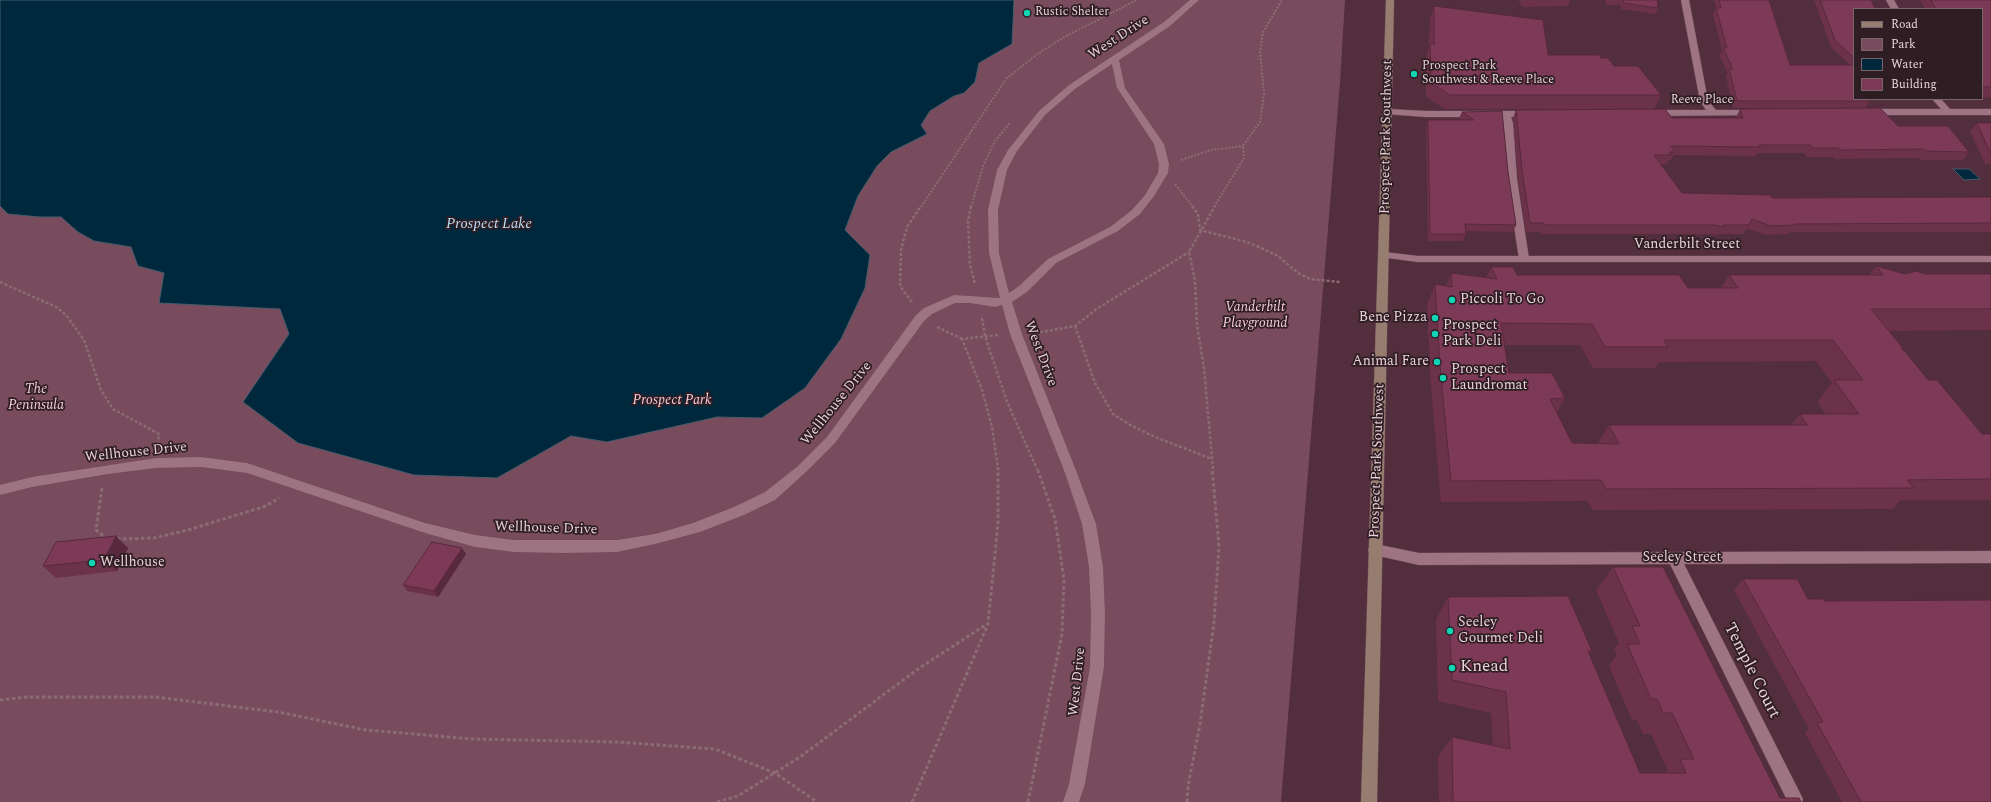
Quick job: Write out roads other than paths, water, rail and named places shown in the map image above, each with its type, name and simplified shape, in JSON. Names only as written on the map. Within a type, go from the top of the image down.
[{"type":"street","name":"West Drive","points":[[1071,802],[1077,784],[1089,721],[1097,667],[1098,614],[1096,567],[1089,524],[1071,473],[1016,334],[1006,301],[994,253],[992,210],[1002,170],[1013,150],[1042,113],[1072,87],[1115,60],[1167,24],[1195,0]]},
{"type":"street","name":"Prospect Park Southwest","points":[[1369,802],[1390,0]]},
{"type":"street","points":[[1685,0],[1704,101],[1713,113]]},
{"type":"street","points":[[1006,301],[1023,289],[1052,261],[1087,244],[1119,225],[1136,212],[1149,196],[1163,173],[1164,164],[1159,144],[1121,88],[1115,60]]},
{"type":"street","points":[[1937,100],[1948,112]]},
{"type":"street","points":[[1388,112],[1536,114]]},
{"type":"street","points":[[1862,112],[1991,112]]},
{"type":"street","name":"Reeve Place","points":[[1640,113],[1760,113]]},
{"type":"street","points":[[1505,114],[1508,123],[1512,179],[1524,259]]},
{"type":"street","name":"Vanderbilt Street","points":[[1384,255],[1418,259],[1991,259]]},
{"type":"street","name":"Wellhouse Drive","points":[[0,490],[32,482],[108,469],[156,463],[201,462],[247,468],[425,528],[474,541],[514,546],[618,546],[655,539],[695,528],[739,511],[770,496],[802,469],[831,440],[920,318],[936,306],[954,299],[970,299],[995,303],[1006,301]]},
{"type":"street","name":"Seeley Street","points":[[1375,550],[1419,559],[1991,557]]},
{"type":"street","name":"Temple Court","points":[[1674,558],[1795,799]]},
{"type":"water","name":"Prospect Lake","points":[[0,0],[1014,0],[1012,44],[979,63],[975,82],[964,93],[954,96],[930,111],[921,125],[927,134],[891,152],[877,166],[858,196],[845,230],[870,255],[865,288],[841,339],[805,388],[762,418],[717,417],[607,442],[571,436],[497,478],[414,475],[298,443],[243,402],[289,334],[280,309],[159,303],[164,273],[138,266],[131,247],[94,241],[78,232],[61,217],[8,214],[0,206]]},
{"type":"water","points":[[1953,169],[1969,169],[1980,179],[1964,180]]},
{"type":"place","name":"Rustic Shelter","points":[[1027,13]]},
{"type":"place","name":"Prospect Park Southwest & Reeve Place","points":[[1414,74]]},
{"type":"place","name":"Piccoli To Go","points":[[1452,300]]},
{"type":"place","name":"Bene Pizza","points":[[1435,318]]},
{"type":"place","name":"Prospect Park Deli","points":[[1435,334]]},
{"type":"place","name":"Animal Fare","points":[[1437,362]]},
{"type":"place","name":"Prospect Laundromat","points":[[1443,378]]},
{"type":"place","name":"Wellhouse","points":[[92,563]]},
{"type":"place","name":"Seeley Gourmet Deli","points":[[1450,631]]},
{"type":"place","name":"Knead","points":[[1452,668]]},
{"type":"park label","name":"Vanderbilt Playground","points":[[1255,316]]},
{"type":"park label","name":"The Peninsula","points":[[36,398]]},
{"type":"park label","name":"Prospect Park","points":[[672,401]]}]
